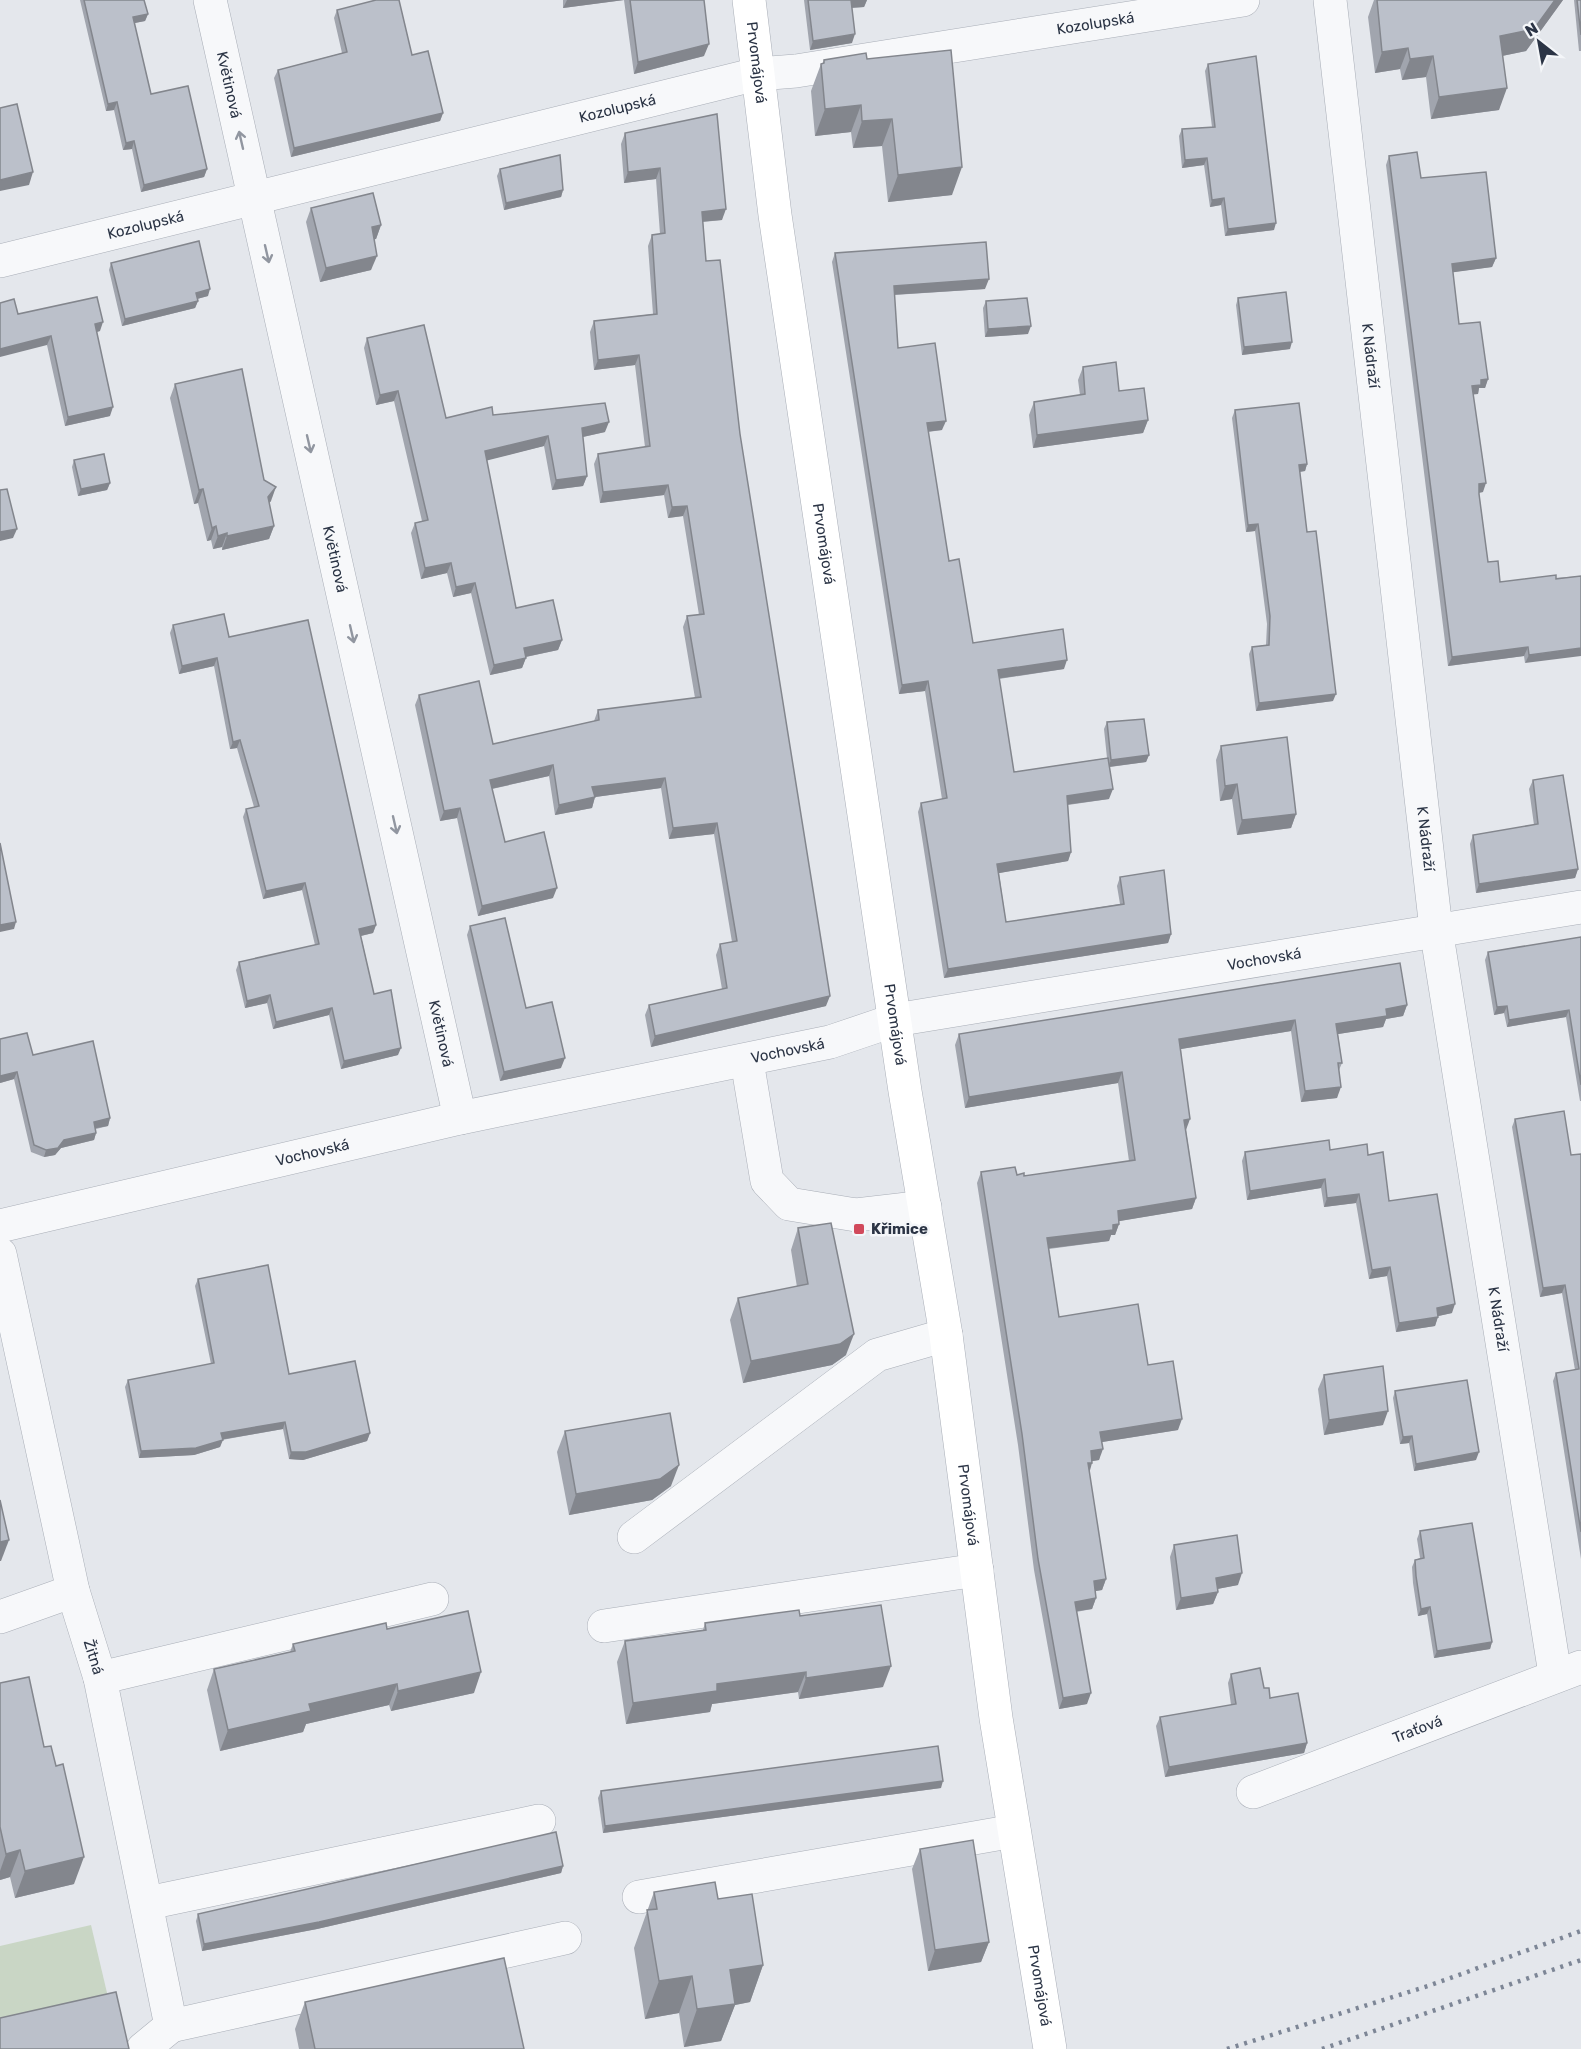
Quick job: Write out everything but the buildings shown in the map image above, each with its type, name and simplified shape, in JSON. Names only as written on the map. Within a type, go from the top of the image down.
[{"type":"street","name":"Květinová","points":[[210,0],[460,1118]]},
{"type":"street","name":"Prvomájová","points":[[749,0],[776,227],[895,1020],[946,1335],[1014,1831],[1050,2049]]},
{"type":"street","name":"Kozolupská","points":[[0,261],[757,75],[796,71],[1243,0]]},
{"type":"street","name":"K Nádraží","points":[[1330,0],[1436,929],[1568,1670]]},
{"type":"street","name":"Vochovská","points":[[0,1226],[460,1118],[747,1061],[830,1042],[895,1020],[1436,929],[1581,907]]},
{"type":"street","points":[[747,1061],[767,1182],[789,1204],[856,1215],[926,1207]]},
{"type":"street","name":"Žitná","points":[[0,1254],[73,1591],[100,1678],[148,1903],[171,2026]]},
{"type":"street","points":[[634,1537],[877,1355],[946,1335]]},
{"type":"street","points":[[604,1626],[977,1570]]},
{"type":"street","points":[[0,1617],[73,1591]]},
{"type":"street","points":[[100,1678],[432,1599]]},
{"type":"street","name":"Traťová","points":[[1253,1792],[1568,1670]]},
{"type":"street","points":[[148,1903],[539,1821]]},
{"type":"street","points":[[639,1897],[1014,1831]]},
{"type":"street","points":[[143,2049],[171,2026],[565,1938]]},
{"type":"green space","points":[[91,1925],[108,1997],[0,2021],[0,1946]]},
{"type":"railway","points":[[1227,2049],[1428,1986],[1581,1931]]},
{"type":"railway","points":[[1322,2049],[1581,1960]]},
{"type":"place","name":"Křimice","points":[[859,1229]]}]
